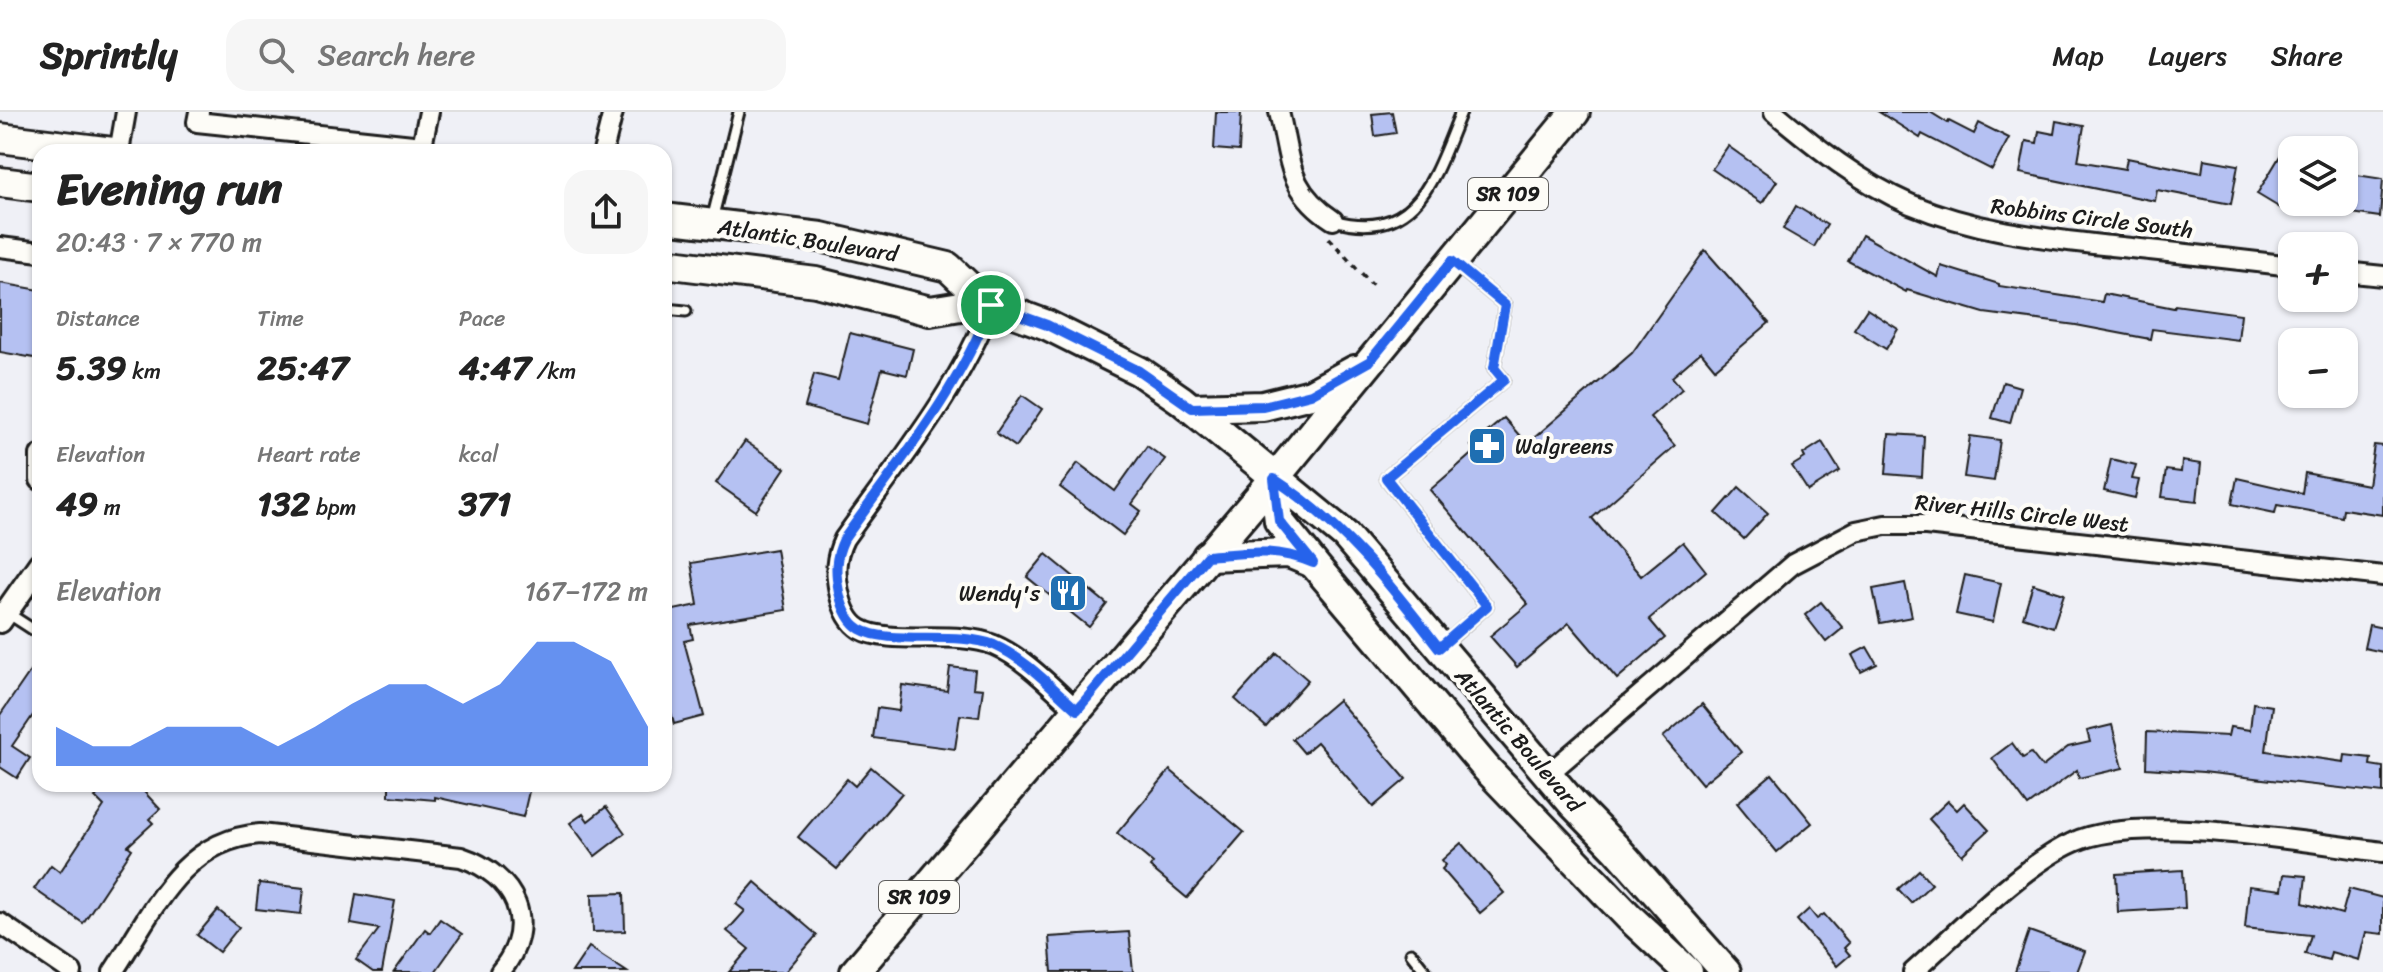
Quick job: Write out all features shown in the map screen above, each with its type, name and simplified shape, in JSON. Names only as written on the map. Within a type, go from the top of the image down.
[{"type":"main road","name":"SR 109","points":[[855,972],[1274,479],[1575,112]]},
{"type":"main road","points":[[0,138],[48,144]]},
{"type":"main road","points":[[0,182],[32,186]]},
{"type":"main road","name":"Atlantic Boulevard","points":[[672,219],[821,237],[948,267],[988,304],[1047,325],[1139,371],[1192,408],[1345,535],[1548,774],[1726,972]]},
{"type":"main road","name":"Atlantic Boulevard","points":[[672,264],[816,282],[930,311],[988,304]]},
{"type":"main road","points":[[1192,408],[1263,406],[1311,394],[1370,361]]},
{"type":"main road","name":"Atlantic Boulevard","points":[[1274,479],[1279,521],[1313,563],[1486,768],[1629,917],[1688,972]]},
{"type":"main road","points":[[1207,556],[1278,552],[1313,563]]},
{"type":"street","points":[[120,144],[126,112]]},
{"type":"street","points":[[199,112],[197,122],[310,143],[347,144]]},
{"type":"street","points":[[422,144],[429,112]]},
{"type":"street","points":[[605,144],[613,112]]},
{"type":"street","points":[[1279,112],[1297,187],[1312,206],[1333,220]]},
{"type":"street","name":"Robbins Circle South","points":[[1774,112],[1865,181],[1907,203],[1954,221],[2005,234],[2278,264]]},
{"type":"street","points":[[0,247],[32,251]]},
{"type":"street","points":[[2358,273],[2383,276]]},
{"type":"street","points":[[988,304],[975,346],[948,395],[844,539],[837,555],[835,571],[842,605],[859,629],[876,634],[972,639],[993,645],[1031,669],[1077,710]]},
{"type":"street","name":"River Hills Circle West","points":[[1548,774],[1793,564],[1856,531],[1885,525],[1926,525],[2383,576]]},
{"type":"street","points":[[3,616],[32,575]]},
{"type":"street","points":[[1913,972],[2040,861],[2076,840],[2147,829],[2247,835],[2383,852]]},
{"type":"street","points":[[113,972],[179,872],[198,854],[238,835],[260,834],[461,857],[481,864],[496,875],[514,900],[522,920],[520,940],[500,972]]},
{"type":"street","points":[[0,923],[72,972]]},
{"type":"lane","points":[[712,224],[739,112]]},
{"type":"lane","points":[[1333,220],[1362,225],[1385,222],[1406,213],[1435,178],[1461,112]]},
{"type":"lane","points":[[1439,648],[1487,606],[1386,478],[1504,380],[1494,368],[1505,305],[1452,261]]},
{"type":"lane","points":[[672,310],[686,311]]},
{"type":"lane","points":[[3,616],[32,630]]},
{"type":"lane","points":[[1411,953],[1426,972]]},
{"type":"path","points":[[1333,220],[1328,239],[1372,285]]},
{"type":"building","points":[[1216,112],[1241,112],[1239,151],[1214,149]]},
{"type":"building","points":[[1392,112],[1396,133],[1375,136],[1372,114]]},
{"type":"building","points":[[1879,112],[1930,112],[1974,134],[1979,123],[2009,138],[1992,170],[1922,134],[1920,138]]},
{"type":"building","points":[[2056,121],[2084,126],[2078,161],[2125,169],[2127,158],[2202,173],[2204,159],[2238,165],[2231,204],[2157,190],[2155,201],[2020,173],[2026,141],[2037,143],[2039,131],[2054,134]]},
{"type":"building","points":[[1728,146],[1777,181],[1762,203],[1712,169]]},
{"type":"building","points":[[2278,159],[2278,207],[2257,194]]},
{"type":"building","points":[[2358,175],[2383,179],[2380,217],[2358,214]]},
{"type":"building","points":[[1796,206],[1827,225],[1814,247],[1783,229]]},
{"type":"building","points":[[1862,235],[1938,277],[1941,266],[1999,286],[2102,302],[2104,294],[2174,308],[2175,305],[2241,314],[2238,340],[2152,329],[2150,339],[1984,313],[1906,292],[1848,261]]},
{"type":"building","points":[[1705,250],[1769,323],[1715,369],[1701,352],[1672,377],[1682,389],[1650,417],[1675,446],[1592,518],[1641,576],[1683,542],[1706,571],[1649,619],[1665,638],[1617,679],[1569,623],[1517,667],[1490,636],[1528,604],[1430,490],[1475,451],[1471,446],[1504,418],[1527,444],[1632,353]]},
{"type":"building","points":[[0,283],[32,289],[32,358],[0,352]]},
{"type":"building","points":[[1867,309],[1898,329],[1886,349],[1854,329]]},
{"type":"building","points":[[850,333],[913,349],[907,375],[882,369],[867,424],[805,407],[814,374],[838,380]]},
{"type":"building","points":[[2003,382],[2020,387],[2010,423],[1992,418]]},
{"type":"building","points":[[1022,395],[1042,409],[1016,447],[996,433]]},
{"type":"building","points":[[1889,434],[1924,436],[1922,477],[1886,474]]},
{"type":"building","points":[[1970,436],[2000,440],[1994,481],[1964,477]]},
{"type":"building","points":[[745,441],[785,468],[756,511],[716,483]]},
{"type":"building","points":[[1822,442],[1840,471],[1808,491],[1792,466],[1805,458],[1803,454]]},
{"type":"building","points":[[2374,445],[2383,446],[2383,515],[2343,509],[2342,517],[2277,505],[2275,513],[2232,504],[2237,478],[2302,493],[2305,473],[2368,485]]},
{"type":"building","points":[[1147,446],[1165,459],[1132,504],[1141,511],[1123,535],[1060,487],[1078,463],[1115,491]]},
{"type":"building","points":[[2111,459],[2136,465],[2132,479],[2139,480],[2135,498],[2104,491]]},
{"type":"building","points":[[2182,461],[2201,464],[2197,501],[2162,497],[2166,470],[2181,472]]},
{"type":"building","points":[[1739,487],[1768,513],[1744,539],[1716,513]]},
{"type":"building","points":[[776,549],[786,610],[690,625],[693,639],[684,641],[704,716],[674,724],[672,610],[698,605],[691,563]]},
{"type":"building","points":[[1046,554],[1107,604],[1089,627],[1027,577]]},
{"type":"building","points":[[1965,575],[2001,583],[1993,622],[1956,614]]},
{"type":"building","points":[[1905,583],[1912,617],[1880,623],[1873,589]]},
{"type":"building","points":[[2033,584],[2064,594],[2053,627],[2023,617]]},
{"type":"building","points":[[1821,602],[1843,628],[1826,642],[1805,615]]},
{"type":"building","points":[[2369,625],[2383,628],[2383,652],[2364,648]]},
{"type":"building","points":[[1867,647],[1877,664],[1861,672],[1852,655]]},
{"type":"building","points":[[1277,653],[1308,680],[1266,727],[1235,699]]},
{"type":"building","points":[[950,667],[975,670],[973,688],[983,689],[979,717],[960,715],[955,749],[873,738],[877,708],[899,711],[902,685],[947,691]]},
{"type":"building","points":[[32,669],[32,717],[12,746],[30,758],[17,778],[0,767],[0,715]]},
{"type":"building","points":[[1338,700],[1406,779],[1373,807],[1317,742],[1304,753],[1292,739]]},
{"type":"building","points":[[2253,703],[2272,706],[2266,751],[2344,762],[2345,755],[2371,758],[2370,765],[2383,767],[2383,793],[2146,768],[2147,732],[2228,736],[2230,727],[2250,730]]},
{"type":"building","points":[[1702,704],[1741,752],[1702,784],[1663,737]]},
{"type":"building","points":[[2112,725],[2123,768],[2079,778],[2077,770],[2028,806],[1992,758],[2012,743],[2023,758],[2031,753],[2042,767],[2068,747],[2090,742],[2087,731]]},
{"type":"building","points":[[871,767],[902,793],[837,869],[798,837],[847,779],[855,786]]},
{"type":"building","points":[[1170,770],[1244,832],[1187,898],[1150,867],[1153,863],[1117,833]]},
{"type":"building","points":[[1772,774],[1812,823],[1777,852],[1737,803]]},
{"type":"building","points":[[100,792],[144,792],[160,809],[149,819],[153,823],[128,846],[132,849],[83,923],[34,889],[51,865],[60,872],[104,806],[95,797]]},
{"type":"building","points":[[389,792],[529,792],[523,817],[435,797],[435,800],[389,796]]},
{"type":"building","points":[[1948,801],[1957,810],[1964,803],[1989,830],[1962,855],[1929,819]]},
{"type":"building","points":[[606,807],[625,833],[595,856],[570,823],[583,814],[588,821]]},
{"type":"building","points":[[1461,843],[1504,893],[1480,913],[1442,869],[1446,865],[1442,860]]},
{"type":"building","points":[[1919,870],[1932,884],[1911,903],[1898,889]]},
{"type":"building","points":[[2183,870],[2185,908],[2118,912],[2116,874]]},
{"type":"building","points":[[2284,874],[2306,876],[2303,903],[2342,914],[2349,889],[2383,898],[2383,934],[2366,932],[2359,960],[2331,952],[2329,960],[2305,954],[2311,935],[2245,928],[2249,886],[2282,890]]},
{"type":"building","points":[[755,882],[817,935],[785,972],[729,972],[749,949],[727,931],[745,911],[736,904]]},
{"type":"building","points":[[259,883],[304,888],[301,914],[256,909]]},
{"type":"building","points":[[624,893],[625,931],[593,932],[592,894]]},
{"type":"building","points":[[356,894],[395,901],[382,972],[373,972],[356,960],[379,929],[351,924]]},
{"type":"building","points":[[1809,909],[1817,919],[1824,914],[1849,943],[1844,948],[1850,955],[1837,966],[1797,920]]},
{"type":"building","points":[[218,910],[239,927],[219,952],[197,935]]},
{"type":"building","points":[[440,919],[462,934],[435,972],[394,972],[425,929],[430,933]]},
{"type":"building","points":[[2029,931],[2085,951],[2077,972],[2015,972]]},
{"type":"building","points":[[1129,932],[1133,972],[1052,972],[1049,937]]},
{"type":"building","points":[[589,947],[627,972],[572,972]]},
{"type":"place","name":"Walgreens","points":[[1487,446]]},
{"type":"place","name":"Wendy's","points":[[1068,593]]},
{"type":"route","points":[[1452,261],[1505,305],[1494,368],[1504,380],[1386,478],[1487,606],[1439,648],[1345,535],[1302,497],[1274,479],[1279,521],[1313,563],[1289,553],[1267,551],[1207,556],[1077,710],[1031,669],[993,645],[972,639],[876,634],[859,629],[847,617],[842,605],[835,571],[837,555],[844,539],[948,395],[975,346],[991,305],[1047,325],[1139,371],[1192,408],[1263,406],[1311,394],[1370,361],[1452,261]]}]
